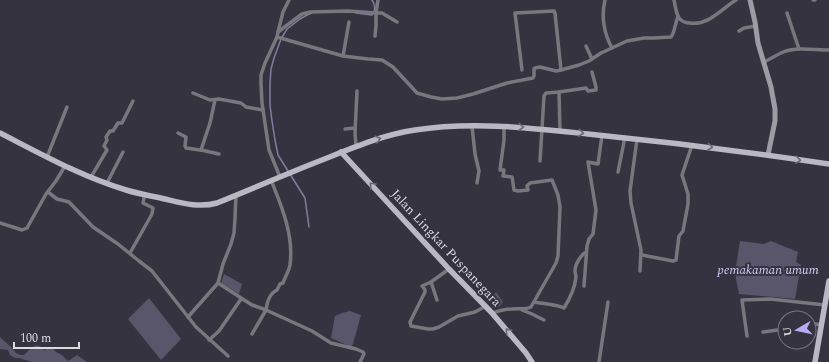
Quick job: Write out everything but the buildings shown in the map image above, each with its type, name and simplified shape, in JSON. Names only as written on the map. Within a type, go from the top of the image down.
[{"type":"main road","points":[[750,0],[758,43],[771,87],[775,109],[775,121],[768,155]]},
{"type":"main road","points":[[0,133],[92,178],[126,190],[185,204],[203,206],[217,204],[271,180],[378,138],[428,128],[504,126],[542,129],[692,145],[829,164]]},
{"type":"main road","name":"Jalan Lingkar Puspanegara","points":[[342,152],[449,269],[486,306],[526,352],[532,362]]},
{"type":"main road","points":[[815,362],[826,308],[829,281]]},
{"type":"street","points":[[281,176],[269,150],[263,110],[261,75],[265,63],[280,38],[278,32],[288,0]]},
{"type":"street","points":[[375,36],[378,0]]},
{"type":"street","points":[[605,0],[604,23],[606,34],[612,48]]},
{"type":"street","points":[[674,0],[678,17],[686,23],[697,24],[716,15],[736,0]]},
{"type":"street","points":[[278,32],[302,14],[310,12],[348,11],[383,14],[397,22]]},
{"type":"street","points":[[522,70],[515,14],[554,11],[561,70]]},
{"type":"street","points":[[787,13],[799,49]]},
{"type":"street","points":[[280,38],[343,56],[382,60],[393,67],[417,93],[431,98],[442,99],[457,98],[533,78],[535,68],[540,67],[556,71],[579,65],[601,53],[636,39],[671,37],[678,17]]},
{"type":"street","points":[[343,56],[349,22]]},
{"type":"street","points":[[739,31],[744,28],[756,26]]},
{"type":"street","points":[[586,46],[592,59]]},
{"type":"street","points":[[764,63],[782,52],[799,49],[829,52]]},
{"type":"street","points":[[764,63],[782,55],[798,51],[829,52]]},
{"type":"street","points":[[540,161],[544,96],[546,93],[586,88],[588,91],[596,90],[592,72]]},
{"type":"street","points":[[356,146],[355,128],[357,90]]},
{"type":"street","points":[[559,92],[560,131]]},
{"type":"street","points":[[192,93],[206,99],[241,103],[246,107],[263,110]]},
{"type":"street","points":[[201,150],[210,123],[215,100]]},
{"type":"street","points":[[92,178],[107,150],[104,146],[107,140],[106,137],[110,131],[113,131],[118,123],[122,123],[133,101]]},
{"type":"street","points":[[47,157],[67,107]]},
{"type":"street","points":[[472,126],[475,154],[479,171],[477,183]]},
{"type":"street","points":[[492,313],[500,310],[531,307],[556,263],[558,256],[560,211],[559,201],[552,180],[530,183],[527,186],[528,190],[514,190],[512,176],[503,176],[504,170],[500,170],[504,140],[504,126]]},
{"type":"street","points":[[345,129],[355,128]]},
{"type":"street","points":[[178,133],[186,138],[185,147],[219,154]]},
{"type":"street","points":[[584,286],[588,239],[594,232],[596,210],[588,162],[598,164],[602,135]]},
{"type":"street","points":[[618,172],[625,137]]},
{"type":"street","points":[[637,139],[630,191],[631,203],[642,255],[640,271]]},
{"type":"street","points":[[642,255],[673,261],[676,260],[679,236],[683,231],[688,204],[688,194],[682,175],[692,145]]},
{"type":"street","points":[[107,183],[123,152]]},
{"type":"street","points":[[0,223],[22,230],[26,228],[65,166]]},
{"type":"street","points":[[252,334],[266,310],[266,306],[272,294],[278,290],[280,284],[283,283],[290,267],[291,248],[287,226],[281,204],[271,180]]},
{"type":"street","points":[[48,192],[57,199],[69,202],[93,227],[130,253],[152,271],[196,327],[228,356]]},
{"type":"street","points":[[130,253],[154,209],[153,207],[143,203],[146,195]]},
{"type":"street","points":[[188,317],[218,283],[223,264],[233,238],[236,196]]},
{"type":"street","points":[[534,302],[556,304],[564,308],[573,289],[576,278],[575,270],[578,262],[586,252]]},
{"type":"street","points":[[449,269],[422,286],[425,292],[410,322],[410,325],[428,329],[439,328],[458,316],[475,312],[486,306]]},
{"type":"street","points":[[430,282],[437,300]]},
{"type":"street","points":[[218,283],[252,305],[312,331],[331,344],[356,349],[363,352],[364,354],[360,362]]},
{"type":"street","points":[[210,340],[219,331],[241,299]]},
{"type":"street","points":[[747,336],[742,300],[770,299],[826,308]]},
{"type":"street","points":[[599,362],[608,302]]},
{"type":"street","points":[[521,309],[544,320]]},
{"type":"street","points":[[817,324],[822,325]]},
{"type":"street","points":[[763,332],[777,330]]},
{"type":"green space","name":"pemakaman umum","points":[[740,241],[764,244],[771,241],[798,252],[796,262],[801,265],[795,299],[739,294],[735,273]]},
{"type":"green space","points":[[224,274],[242,284],[239,294],[221,283]]},
{"type":"green space","points":[[496,292],[503,302],[499,307],[491,299]]},
{"type":"green space","points":[[149,298],[181,339],[161,360],[128,319]]},
{"type":"green space","points":[[350,311],[361,315],[351,347],[331,338],[335,316]]},
{"type":"green space","points":[[0,337],[20,355],[24,355],[34,346],[41,347],[44,350],[51,347],[68,361],[77,355],[87,362],[32,362],[15,358],[10,355],[8,350],[0,349]]},
{"type":"waterway","points":[[356,13],[372,15],[375,8],[372,0]]},
{"type":"waterway","points":[[309,227],[305,198],[278,155],[270,105],[270,83],[271,69],[281,39],[287,29],[300,19],[312,13]]}]
